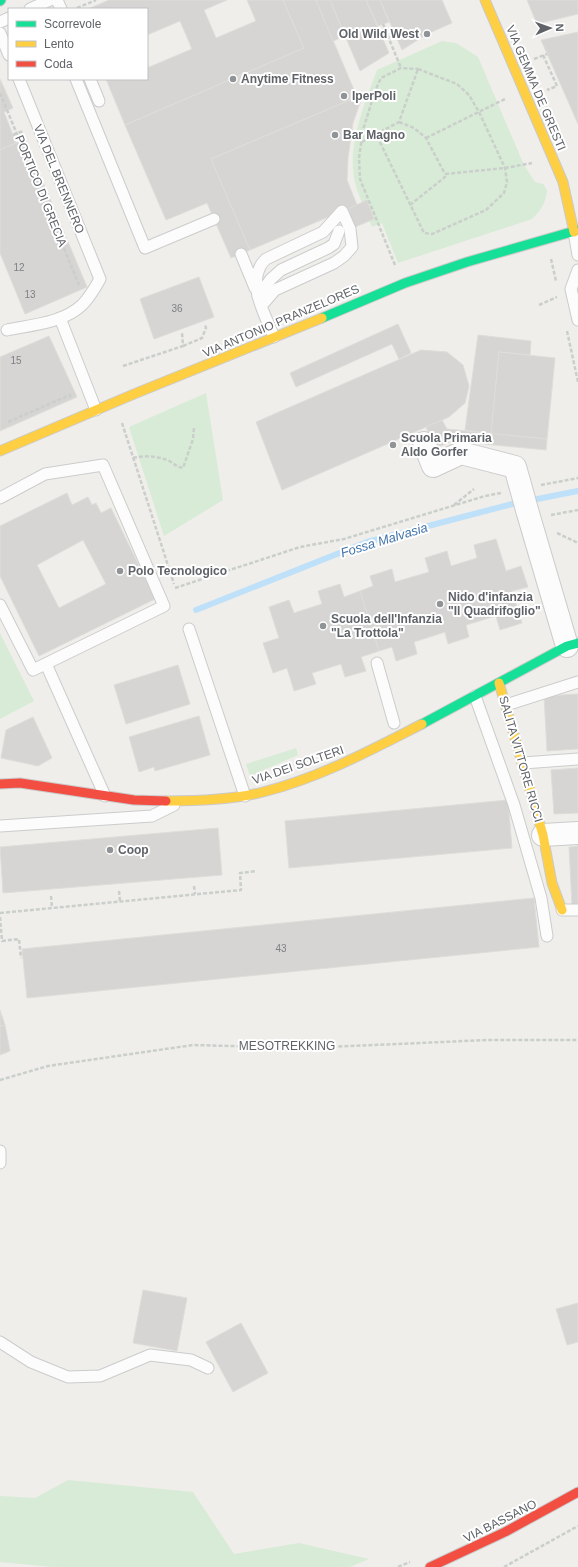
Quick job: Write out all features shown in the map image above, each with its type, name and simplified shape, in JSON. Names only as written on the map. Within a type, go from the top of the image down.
[{"type":"street","name":"VIA GEMMA DE GRESTI","points":[[485,0],[563,182],[576,231]]},
{"type":"street","name":"VIA ANTONIO PRANZELORES","points":[[0,451],[114,402],[405,282],[467,262],[576,231]]},
{"type":"street","points":[[424,443],[433,466],[461,453],[515,467],[522,486],[528,515],[572,645]]},
{"type":"street","name":"VIA DEI SOLTERI","points":[[0,784],[20,783],[134,800],[181,801],[222,799],[263,792],[281,787],[349,761],[572,645]]},
{"type":"street","name":"SALITA VITTORE RICCI","points":[[499,683],[543,835],[552,883],[562,910]]},
{"type":"street","name":"SALITA VITTORE RICCI","points":[[543,835],[578,833]]},
{"type":"street","name":"VIA BASSANO","points":[[430,1567],[475,1547],[547,1510],[578,1492]]},
{"type":"street","points":[[547,1510],[578,1495]]},
{"type":"lane","points":[[34,8],[48,4]]},
{"type":"lane","points":[[0,33],[8,53]]},
{"type":"lane","name":"VIA DEL BRENNERO","points":[[19,80],[100,279],[82,305],[60,318]]},
{"type":"lane","points":[[76,80],[145,248],[214,220]]},
{"type":"lane","points":[[90,80],[99,101]]},
{"type":"lane","points":[[342,211],[350,229],[352,247],[344,256],[276,290],[260,300],[256,283],[259,267],[266,259],[323,232],[342,211]]},
{"type":"lane","points":[[260,300],[271,279],[281,270],[334,244],[339,231]]},
{"type":"lane","points":[[576,231],[578,255]]},
{"type":"lane","points":[[241,254],[274,337]]},
{"type":"lane","points":[[578,270],[571,289],[578,320]]},
{"type":"lane","points":[[7,330],[60,318],[96,410]]},
{"type":"lane","points":[[0,498],[45,474],[103,465],[164,606],[33,670],[0,604]]},
{"type":"lane","points":[[189,629],[245,796]]},
{"type":"lane","points":[[377,663],[394,723]]},
{"type":"lane","points":[[46,664],[105,796]]},
{"type":"lane","points":[[506,705],[578,682]]},
{"type":"lane","points":[[475,696],[514,805],[541,898],[547,936]]},
{"type":"lane","points":[[523,763],[578,760]]},
{"type":"lane","points":[[0,826],[152,816],[181,801]]},
{"type":"lane","name":"SALITA VITTORE RICCI","points":[[562,910],[578,910]]},
{"type":"lane","points":[[0,1151],[0,1162]]},
{"type":"lane","points":[[0,1342],[31,1362],[68,1377],[100,1376],[150,1354],[191,1360],[208,1368]]},
{"type":"path","points":[[77,8],[96,0]]},
{"type":"path","points":[[383,24],[401,68]]},
{"type":"path","points":[[533,60],[547,54]]},
{"type":"path","points":[[543,55],[557,86],[550,89]]},
{"type":"path","points":[[376,134],[424,233],[432,234],[486,210],[504,193],[506,182],[505,168],[479,112],[469,95],[457,84],[418,69],[401,68],[382,78],[375,91],[363,130],[360,158],[360,179],[396,269]]},
{"type":"path","points":[[362,142],[399,122],[418,69]]},
{"type":"path","name":"PORTICO DI GRECIA","points":[[0,93],[81,290]]},
{"type":"path","points":[[426,138],[505,99]]},
{"type":"path","points":[[399,122],[414,128],[426,138],[445,174]]},
{"type":"path","points":[[445,174],[505,168],[532,163]]},
{"type":"path","points":[[410,205],[445,177],[445,174]]},
{"type":"path","points":[[539,305],[559,296]]},
{"type":"path","points":[[123,366],[202,338],[206,324]]},
{"type":"path","points":[[182,332],[183,346]]},
{"type":"path","points":[[7,422],[70,395],[72,400]]},
{"type":"path","points":[[114,402],[178,595]]},
{"type":"path","points":[[133,458],[147,456],[160,457],[178,467],[183,468],[194,439],[194,427]]},
{"type":"path","points":[[175,588],[300,547],[344,539],[522,486],[578,478]]},
{"type":"path","points":[[453,506],[474,489]]},
{"type":"path","points":[[528,515],[578,510]]},
{"type":"path","points":[[0,913],[241,890],[240,873],[256,871]]},
{"type":"path","points":[[194,886],[195,894]]},
{"type":"path","points":[[119,891],[120,902]]},
{"type":"path","points":[[51,896],[52,908]]},
{"type":"path","points":[[0,917],[2,941],[19,939],[21,958]]},
{"type":"path","name":"MESOTREKKING","points":[[0,1080],[48,1066],[193,1045],[305,1048],[488,1040],[578,1040]]},
{"type":"path","points":[[504,1567],[578,1526]]},
{"type":"green space","points":[[442,41],[456,43],[478,57],[524,165],[535,182],[543,184],[547,190],[546,199],[532,219],[398,263],[382,223],[372,227],[357,190],[353,164],[355,137],[377,70]]},
{"type":"green space","points":[[206,393],[223,500],[164,536],[129,427]]},
{"type":"green space","points":[[0,633],[34,701],[0,719]]},
{"type":"green space","points":[[296,748],[298,755],[250,776],[246,764]]},
{"type":"green space","points":[[68,1480],[193,1492],[234,1554],[299,1543],[369,1559],[350,1567],[52,1567],[0,1562],[0,1496],[35,1498]]},
{"type":"building","points":[[109,0],[227,0],[204,10],[216,38],[256,21],[247,0],[283,0],[304,48],[125,125],[106,80],[148,80],[148,68],[192,49],[180,21],[148,35],[148,8],[90,8]]},
{"type":"building","points":[[283,0],[316,0],[357,97],[211,159],[250,250],[231,258],[207,203],[166,220],[125,125],[304,48]]},
{"type":"building","points":[[316,0],[330,0],[345,36],[333,41]]},
{"type":"building","points":[[330,0],[366,0],[389,53],[360,71]]},
{"type":"building","points":[[366,0],[380,0],[389,22],[378,26]]},
{"type":"building","points":[[380,0],[442,0],[452,23],[427,34],[402,50]]},
{"type":"building","points":[[527,0],[578,0],[578,14],[537,24]]},
{"type":"building","points":[[578,32],[578,124],[541,40]]},
{"type":"building","points":[[0,79],[13,108],[4,112],[16,143],[0,150]]},
{"type":"building","points":[[357,97],[360,103],[353,123],[348,158],[347,180],[357,205],[250,250],[211,159]]},
{"type":"building","points":[[25,139],[87,287],[25,314],[0,253],[0,150]]},
{"type":"building","points":[[367,200],[374,219],[355,227],[348,209]]},
{"type":"building","points":[[199,277],[214,317],[154,339],[140,299]]},
{"type":"building","points":[[398,324],[411,353],[399,359],[392,344],[296,387],[290,373]]},
{"type":"building","points":[[478,335],[531,341],[530,355],[499,352],[491,434],[465,430]]},
{"type":"building","points":[[49,336],[77,397],[0,431],[0,357]]},
{"type":"building","points":[[421,350],[447,352],[463,365],[469,386],[465,403],[449,417],[282,490],[256,422]]},
{"type":"building","points":[[499,352],[555,358],[547,439],[491,434]]},
{"type":"building","points":[[442,420],[447,429],[547,439],[546,450],[452,441],[436,448],[426,427]]},
{"type":"building","name":"Polo Tecnologico","points":[[67,493],[72,505],[88,497],[92,505],[96,503],[101,513],[111,508],[155,599],[39,656],[0,576],[0,526]],"holes":[[[83,540],[106,584],[59,608],[37,565]]]},
{"type":"building","name":"Nido d'infanzia \"Il Quadrifoglio\"","points":[[496,539],[506,571],[521,566],[528,587],[512,591],[522,623],[500,630],[496,616],[466,625],[469,637],[448,644],[445,632],[414,642],[417,654],[396,661],[392,647],[379,651],[360,591],[373,586],[370,576],[392,569],[395,582],[429,572],[425,558],[447,551],[451,566],[477,558],[474,545]]},
{"type":"building","name":"Scuola dell'Infanzia \"La Trottola\"","points":[[340,584],[344,597],[360,591],[379,651],[361,657],[366,671],[345,677],[341,664],[312,673],[316,684],[294,691],[287,668],[273,673],[263,643],[279,638],[269,607],[289,600],[294,613],[322,604],[318,591]]},
{"type":"building","points":[[178,665],[190,704],[126,724],[114,685]]},
{"type":"building","points":[[578,694],[578,749],[547,751],[544,696]]},
{"type":"building","points":[[199,716],[210,755],[155,771],[154,767],[139,772],[129,737]]},
{"type":"building","points":[[33,717],[52,758],[38,766],[1,758],[6,730]]},
{"type":"building","points":[[578,768],[578,813],[554,814],[551,770]]},
{"type":"building","points":[[508,800],[512,848],[289,868],[285,821]]},
{"type":"building","points":[[218,828],[222,875],[3,893],[0,847]]},
{"type":"building","points":[[578,846],[578,904],[572,905],[569,847]]},
{"type":"building","points":[[534,898],[539,947],[27,998],[22,949]]},
{"type":"building","points":[[0,1010],[5,1025],[0,1026]]},
{"type":"building","points":[[5,1025],[10,1051],[0,1055],[0,1026]]},
{"type":"building","points":[[143,1290],[187,1298],[177,1351],[133,1343]]},
{"type":"building","points":[[578,1303],[578,1342],[567,1345],[556,1309]]},
{"type":"building","points":[[241,1323],[268,1373],[233,1392],[206,1342]]},
{"type":"waterway","name":"Fossa Malvasia","points":[[196,610],[367,542],[512,504],[578,491]]},
{"type":"traffic: fast","points":[[322,318],[405,283],[467,262],[578,230]]},
{"type":"traffic: fast","points":[[422,724],[567,646],[578,643]]},
{"type":"traffic: slow","points":[[485,0],[563,182],[574,232]]},
{"type":"traffic: slow","points":[[0,451],[134,394],[322,318]]},
{"type":"traffic: slow","points":[[499,683],[543,835],[552,883],[562,910]]},
{"type":"traffic: slow","points":[[166,801],[203,800],[251,795],[284,786],[324,771],[384,744],[422,724]]},
{"type":"traffic: jam","points":[[0,784],[20,783],[134,800],[166,801]]},
{"type":"traffic: jam","points":[[430,1567],[505,1532],[578,1492]]},
{"type":"place","name":"Old Wild West","points":[[427,34]]},
{"type":"place","name":"Anytime Fitness","points":[[233,79]]},
{"type":"place","name":"IperPoli","points":[[344,96]]},
{"type":"place","name":"Bar Magno","points":[[335,135]]},
{"type":"place","name":"Scuola Primaria Aldo Gorfer","points":[[393,445]]},
{"type":"place","name":"Polo Tecnologico","points":[[120,571]]},
{"type":"place","name":"Nido d'infanzia \"Il Quadrifoglio\"","points":[[440,604]]},
{"type":"place","name":"Scuola dell'Infanzia \"La Trottola\"","points":[[323,626]]},
{"type":"place","name":"Coop","points":[[110,850]]}]
